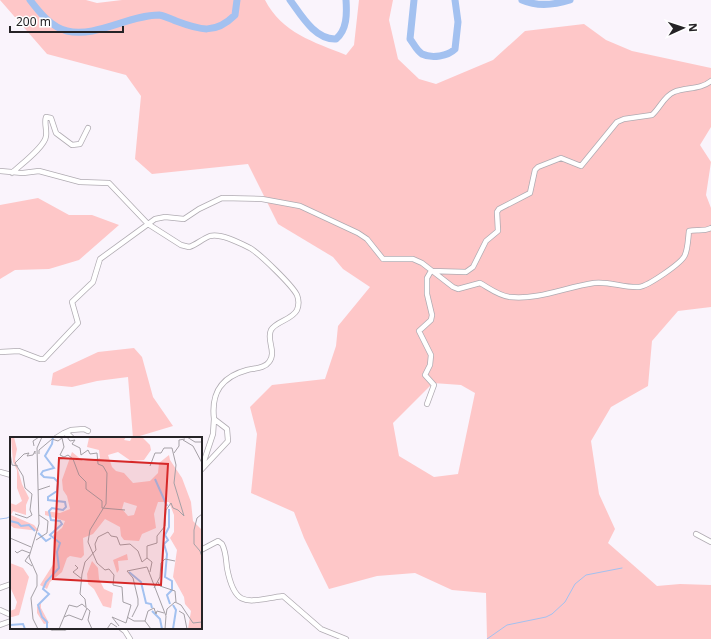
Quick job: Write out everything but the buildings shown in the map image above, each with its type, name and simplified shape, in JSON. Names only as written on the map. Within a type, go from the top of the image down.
[{"type":"street","points":[[431,270],[466,272],[473,267],[486,241],[498,231],[497,212],[499,209],[530,193],[535,170],[562,158],[581,166],[617,122],[624,119],[652,115],[669,95],[674,92],[694,88],[707,84],[711,81]]},
{"type":"street","points":[[12,173],[32,156],[46,138],[46,117],[50,118],[56,133],[72,145],[80,144],[88,128]]},
{"type":"street","points":[[0,171],[12,173],[39,171],[80,182],[109,183],[148,224],[185,247],[193,246],[214,236],[247,247],[260,256],[296,293],[298,304],[293,315],[272,328],[270,331],[272,354],[270,362],[261,368],[238,373],[218,387],[213,405],[213,434],[202,467]]},
{"type":"street","points":[[0,352],[19,351],[40,359],[48,356],[78,323],[72,302],[96,276],[100,259],[159,217],[184,219],[199,209],[222,198],[262,199],[300,206],[362,236],[383,259],[413,259],[458,289],[480,283],[499,294],[510,297],[549,294],[594,283],[610,282],[641,287],[651,283],[681,262],[686,252],[689,231],[707,231],[711,228]]},
{"type":"street","points":[[427,404],[434,385],[425,375],[430,365],[431,355],[419,331],[431,320],[432,315],[427,294],[427,278],[431,270]]},
{"type":"street","points":[[202,469],[228,441],[227,429],[214,419]]},
{"type":"street","points":[[58,437],[70,430],[84,428],[88,431]]},
{"type":"street","points":[[64,434],[71,437]]},
{"type":"street","points":[[0,472],[10,475]]},
{"type":"street","points":[[696,534],[711,542]]},
{"type":"street","points":[[202,550],[218,542],[222,544],[232,587],[238,596],[250,601],[283,596],[321,629],[346,639]]},
{"type":"street","points":[[0,588],[10,584]]},
{"type":"street","points":[[0,610],[10,615]]},
{"type":"street","points":[[0,625],[10,621]]},
{"type":"street","points":[[123,629],[130,639]]},
{"type":"shaded area","points":[[0,0],[86,0],[97,3],[122,0],[265,0],[280,21],[300,35],[346,55],[354,45],[359,0],[393,0],[389,20],[398,59],[419,79],[436,84],[493,60],[525,31],[584,24],[606,40],[632,51],[711,68],[711,127],[700,145],[711,162],[706,195],[711,208],[711,307],[678,311],[652,341],[648,386],[611,407],[591,441],[599,494],[615,529],[608,543],[657,586],[680,584],[711,585],[711,639],[487,639],[486,593],[452,590],[415,573],[377,576],[329,589],[304,538],[294,512],[251,493],[257,434],[250,407],[272,385],[325,379],[336,346],[338,326],[370,287],[343,269],[333,257],[278,224],[248,164],[152,174],[135,159],[141,96],[126,75],[47,54]],"holes":[[[433,383],[461,385],[475,393],[458,474],[434,477],[399,456],[393,423]]]},
{"type":"shaded area","points":[[38,198],[69,215],[92,215],[119,225],[79,260],[49,269],[15,270],[0,279],[0,205]]},
{"type":"shaded area","points":[[134,348],[142,357],[153,397],[173,426],[133,437],[128,377],[97,381],[72,387],[51,385],[53,373],[98,352]]},
{"type":"waterway","points":[[30,0],[41,14],[51,23],[61,29],[78,32],[101,29],[136,18],[159,15],[193,27],[207,29],[214,28],[221,26],[235,15],[237,0]]},
{"type":"waterway","points":[[290,0],[309,26],[328,38],[336,39],[340,35],[344,26],[346,16],[346,0]]},
{"type":"waterway","points":[[414,0],[410,39],[417,49],[426,56],[440,56],[455,49],[458,22],[455,0]]},
{"type":"waterway","points":[[522,0],[534,4],[558,3],[570,0]]},
{"type":"waterway","points":[[0,519],[10,516]]},
{"type":"waterway","points":[[487,639],[507,625],[546,617],[552,614],[565,602],[575,584],[586,575],[622,568]]}]
